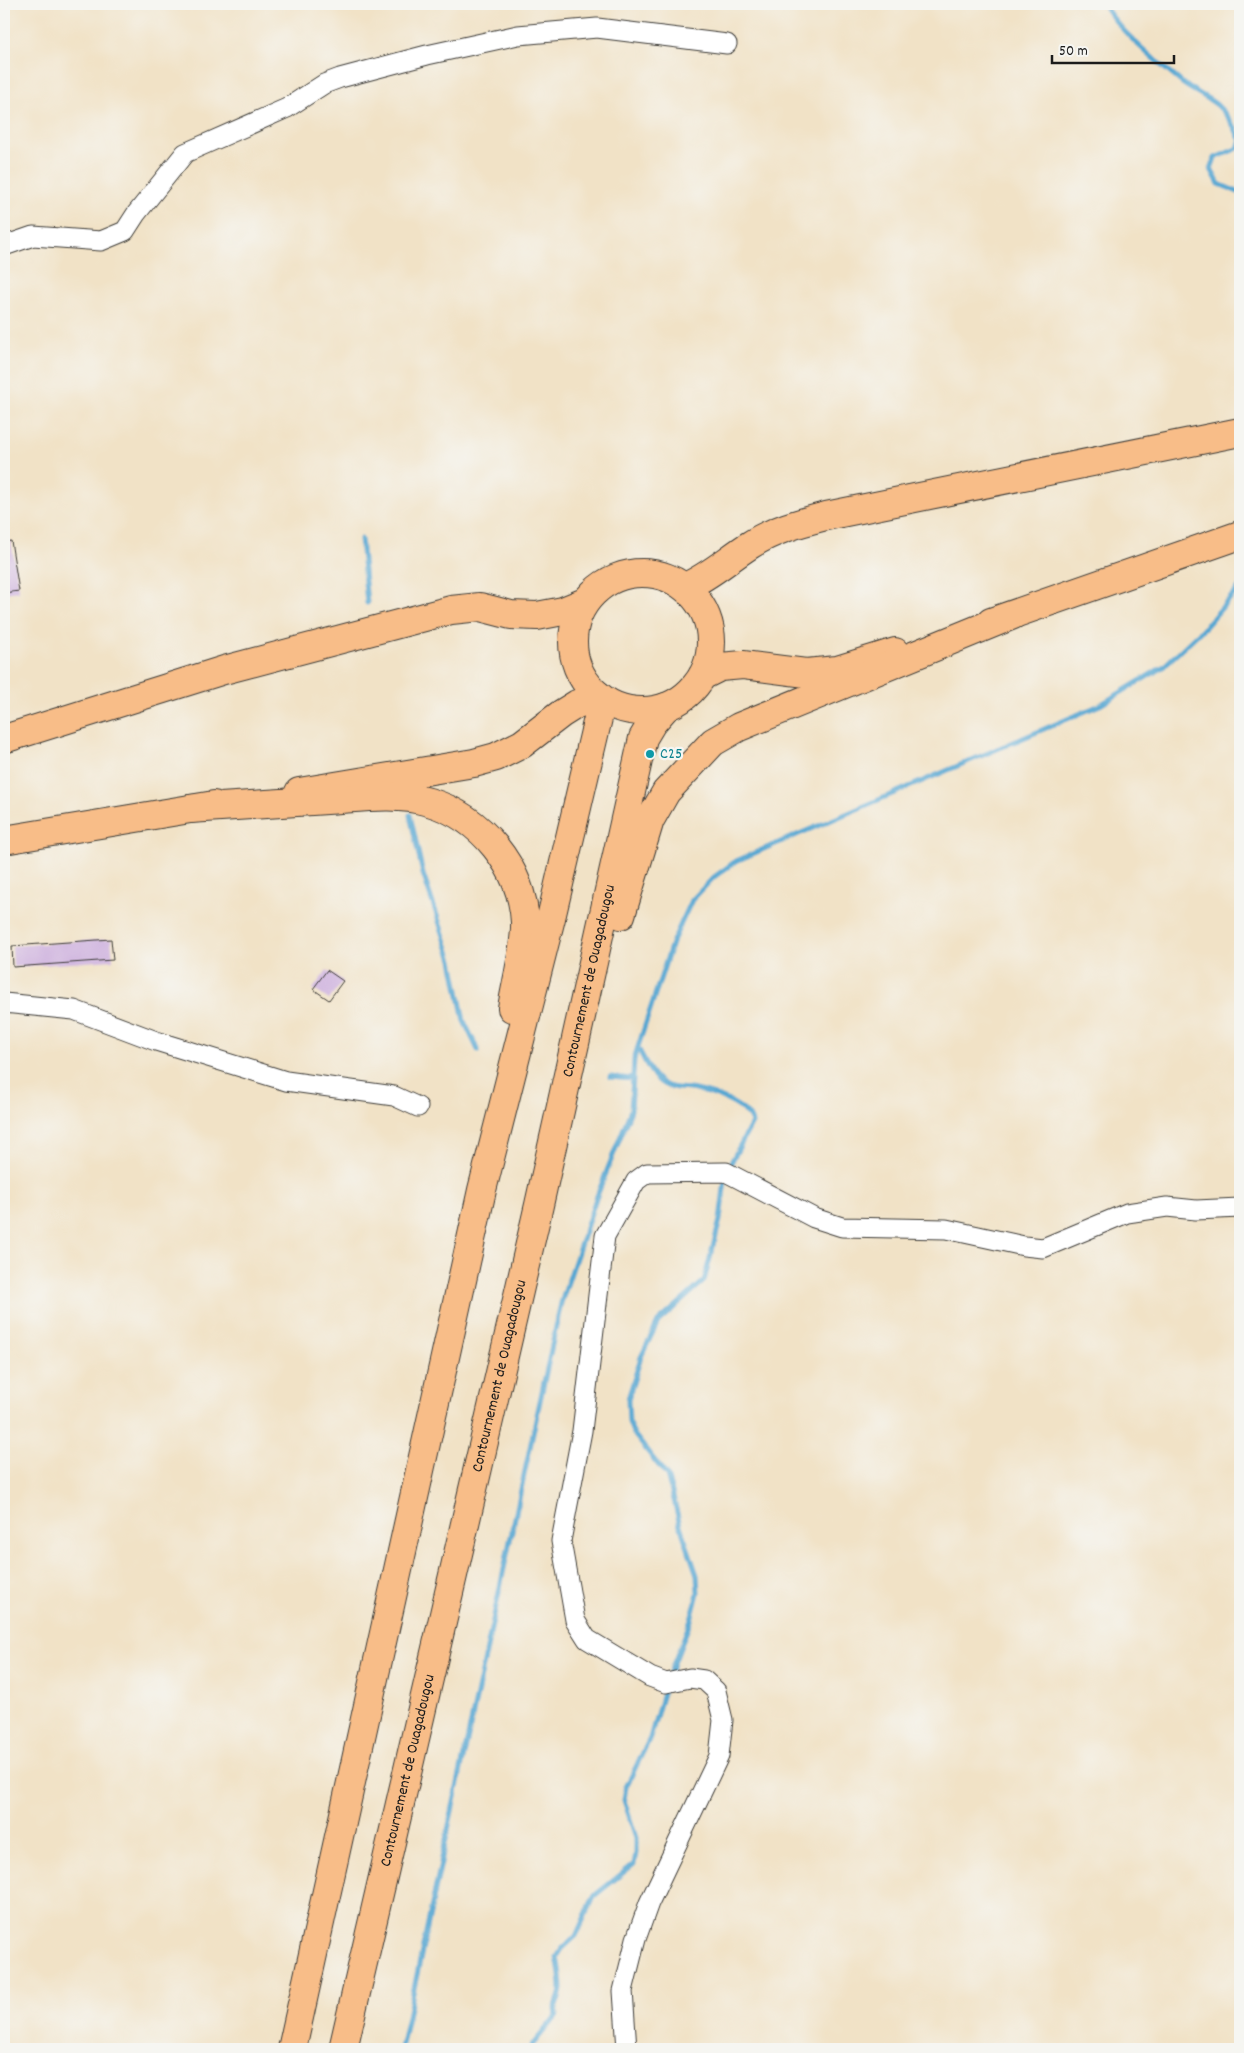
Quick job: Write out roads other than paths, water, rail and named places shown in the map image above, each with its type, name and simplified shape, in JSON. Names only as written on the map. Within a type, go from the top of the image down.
[{"type":"main road","points":[[685,587],[705,578],[756,542],[793,524],[1240,432]]},
{"type":"main road","points":[[702,676],[720,667],[743,665],[806,673],[837,670],[1014,615],[1240,535]]},
{"type":"main road","name":"Contournement de Ouagadougou","points":[[644,572],[666,576],[685,587],[700,603],[709,623],[712,645],[707,667],[696,686],[680,701],[666,707],[657,710],[633,712],[610,704],[591,690],[578,670],[572,647],[574,623],[585,602],[602,585],[622,575],[644,572]]},
{"type":"main road","points":[[4,739],[224,670],[451,610],[480,607],[511,615],[538,616],[563,611],[585,602]]},
{"type":"main road","points":[[539,1205],[638,856],[650,820],[666,792],[713,742],[739,726],[1014,615]]},
{"type":"main road","points":[[4,840],[474,763],[496,757],[522,744],[577,704],[599,696],[598,718],[551,918],[482,1190],[292,2049]]},
{"type":"main road","name":"Contournement de Ouagadougou","points":[[343,2049],[539,1205],[643,738],[652,723],[666,707]]},
{"type":"main road","points":[[190,810],[390,796],[428,802],[458,813],[484,833],[503,855],[517,882],[525,922],[482,1190]]},
{"type":"street","points":[[4,246],[33,236],[101,241],[125,231],[136,214],[185,153],[287,108],[324,84],[340,78],[427,55],[518,35],[597,28],[727,44]]},
{"type":"street","points":[[4,1003],[74,1010],[156,1041],[286,1081],[394,1096],[418,1107]]},
{"type":"street","points":[[627,2049],[623,1991],[636,1939],[650,1903],[719,1756],[724,1720],[716,1691],[704,1680],[690,1678],[666,1683],[650,1678],[587,1639],[575,1620],[561,1541],[582,1431],[605,1236],[636,1181],[647,1173],[726,1172],[814,1218],[842,1226],[946,1229],[1024,1246],[1043,1248],[1127,1213],[1167,1207],[1196,1210],[1240,1208]]},
{"type":"waterway","points":[[1103,4],[1119,26],[1149,55],[1185,85],[1221,109],[1240,139]]},
{"type":"waterway","points":[[1240,143],[1238,148],[1215,158],[1211,169],[1219,184],[1240,193]]},
{"type":"waterway","points":[[361,539],[367,603]]},
{"type":"waterway","points":[[401,2049],[561,1303],[595,1201],[631,1110],[634,1059],[672,943],[692,900],[714,877],[736,861],[1100,705],[1163,667],[1205,627],[1240,587]]},
{"type":"waterway","points":[[410,815],[423,874],[452,960],[464,1021],[478,1050]]},
{"type":"waterway","points":[[638,1048],[649,1068],[660,1082],[668,1086],[691,1089],[719,1097],[737,1105],[744,1111],[752,1123],[726,1172],[720,1220],[704,1281],[658,1322],[641,1357],[628,1399],[629,1422],[633,1433],[667,1476],[680,1525],[697,1575],[698,1593],[691,1620],[668,1678]]},
{"type":"waterway","points":[[610,1077],[633,1079]]},
{"type":"waterway","points":[[529,2049],[557,2015],[556,2007],[561,1989],[557,1957],[562,1949],[576,1936],[594,1896],[634,1864],[636,1838],[624,1800],[626,1787],[650,1738],[665,1686]]},
{"type":"place","name":"C25","points":[[650,754]]}]
